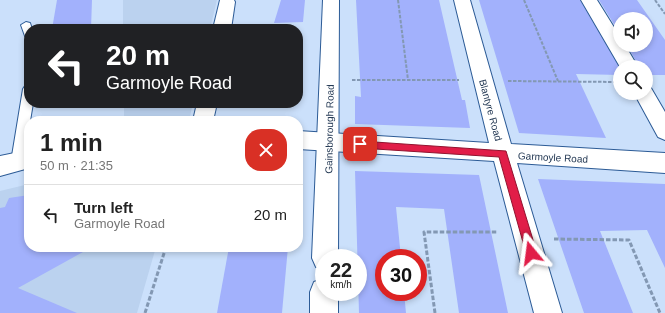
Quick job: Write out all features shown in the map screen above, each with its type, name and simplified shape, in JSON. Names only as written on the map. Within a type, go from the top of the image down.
[{"type":"street","name":"Gainsborough Road","points":[[325,249],[329,142],[331,0]]},
{"type":"street","name":"Blantyre Road","points":[[462,0],[503,154],[548,313]]},
{"type":"street","points":[[589,0],[625,60]]},
{"type":"street","points":[[223,24],[227,2]]},
{"type":"street","points":[[648,100],[665,131]]},
{"type":"street","name":"Garmoyle Road","points":[[303,140],[665,163]]},
{"type":"street","points":[[324,301],[324,313]]},
{"type":"lane","points":[[16,162],[24,117]]},
{"type":"path","points":[[398,0],[408,80]]},
{"type":"path","points":[[524,0],[558,81]]},
{"type":"path","points":[[655,0],[665,14]]},
{"type":"path","points":[[435,313],[424,232],[629,240],[660,313]]},
{"type":"path","points":[[145,313],[164,252]]},
{"type":"shaded area","points":[[123,0],[217,0],[211,24],[123,24]]},
{"type":"shaded area","points":[[124,108],[192,108],[190,116],[124,116]]},
{"type":"shaded area","points":[[24,185],[24,252],[155,252],[137,313],[0,313],[0,191]]},
{"type":"building","points":[[57,0],[92,0],[91,24],[53,24]]},
{"type":"building","points":[[281,0],[305,0],[303,22],[274,23]]},
{"type":"building","points":[[356,0],[439,0],[462,100],[465,100],[470,128],[355,124],[355,96],[361,97]]},
{"type":"building","points":[[479,0],[580,0],[615,60],[613,60],[613,75],[576,74],[606,138],[519,133]]},
{"type":"building","points":[[599,0],[637,0],[645,12],[613,12],[613,23]]},
{"type":"building","points":[[653,23],[665,40],[665,75],[653,75],[653,60],[635,60],[631,52],[653,52]]},
{"type":"building","points":[[355,171],[479,175],[508,313],[459,313],[444,209],[396,207],[400,249],[375,249],[375,301],[405,301],[406,313],[359,313],[359,301],[367,301],[367,249],[357,249]]},
{"type":"building","points":[[538,179],[665,184],[665,268],[647,230],[600,231],[633,313],[584,313]]},
{"type":"building","points":[[24,196],[24,252],[83,252],[18,288],[77,313],[0,313],[0,208],[5,207],[9,198]]},
{"type":"building","points":[[228,252],[288,252],[282,313],[217,313]]},
{"type":"route","points":[[360,144],[503,154],[531,253]]}]
